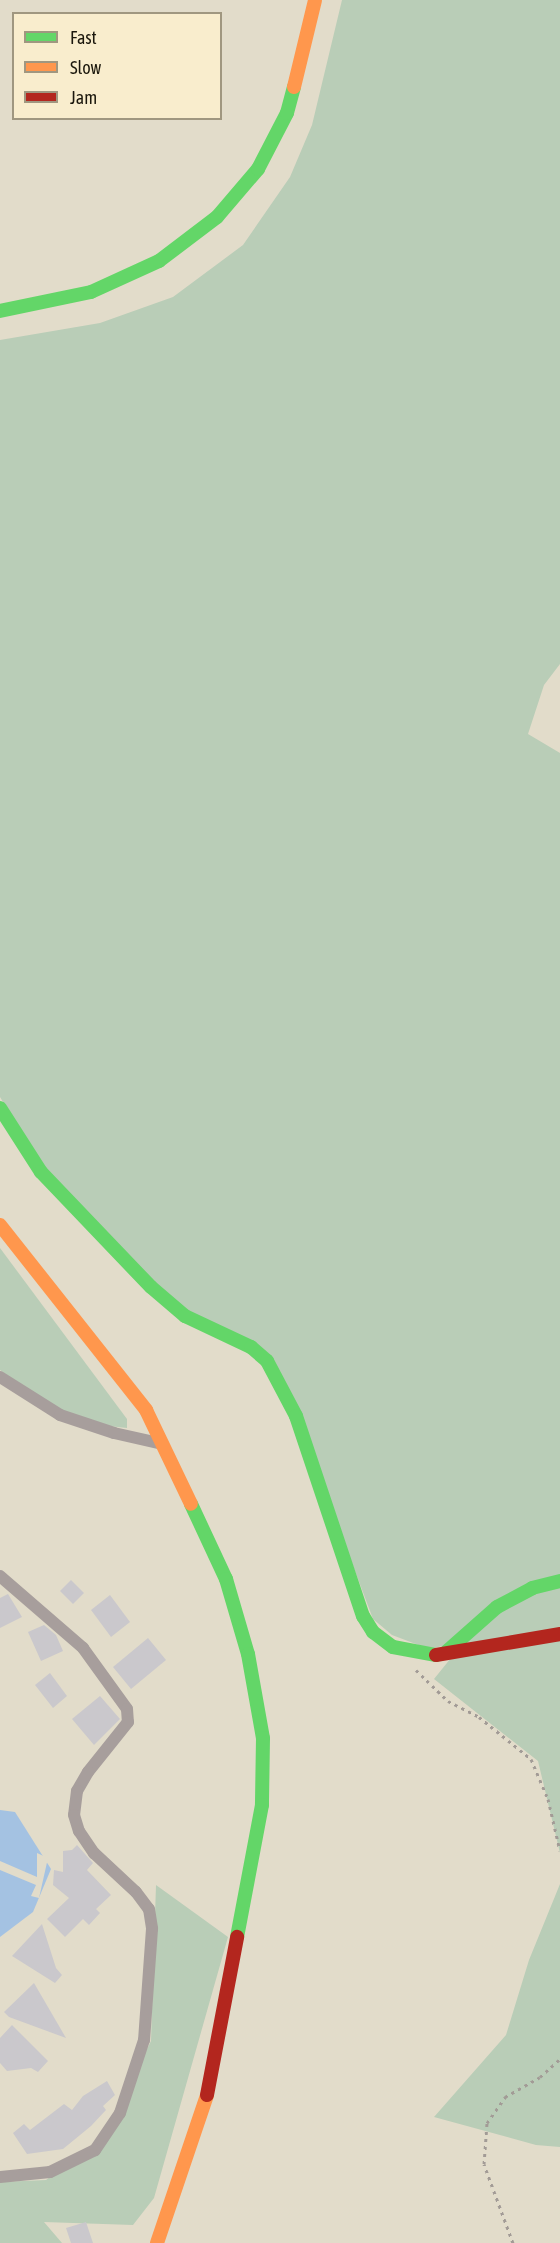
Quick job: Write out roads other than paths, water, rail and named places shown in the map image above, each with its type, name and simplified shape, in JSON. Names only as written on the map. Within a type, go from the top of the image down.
[{"type":"main road","points":[[0,311],[38,306],[91,292],[159,261],[217,217],[258,169],[287,113],[315,0]]},
{"type":"main road","points":[[0,1108],[41,1172],[151,1287],[185,1316],[251,1347],[267,1361],[296,1416],[363,1616],[374,1632],[393,1647],[415,1654],[443,1655],[560,1634]]},
{"type":"main road","points":[[0,1226],[39,1279],[120,1374],[146,1410],[158,1443],[183,1486],[226,1579],[248,1654],[263,1738],[262,1805],[208,2093],[158,2243]]},
{"type":"main road","points":[[443,1655],[497,1607],[532,1588],[560,1581]]},
{"type":"street","points":[[0,1377],[60,1414],[114,1434],[158,1443]]},
{"type":"street","points":[[0,1576],[83,1648],[128,1709],[128,1722],[88,1772],[77,1791],[74,1815],[79,1832],[94,1853],[136,1892],[149,1910],[152,1929],[144,2040],[120,2113],[95,2150],[50,2172],[0,2177]]},
{"type":"water","points":[[0,1810],[15,1812],[51,1869],[33,1912],[0,1937]]}]
